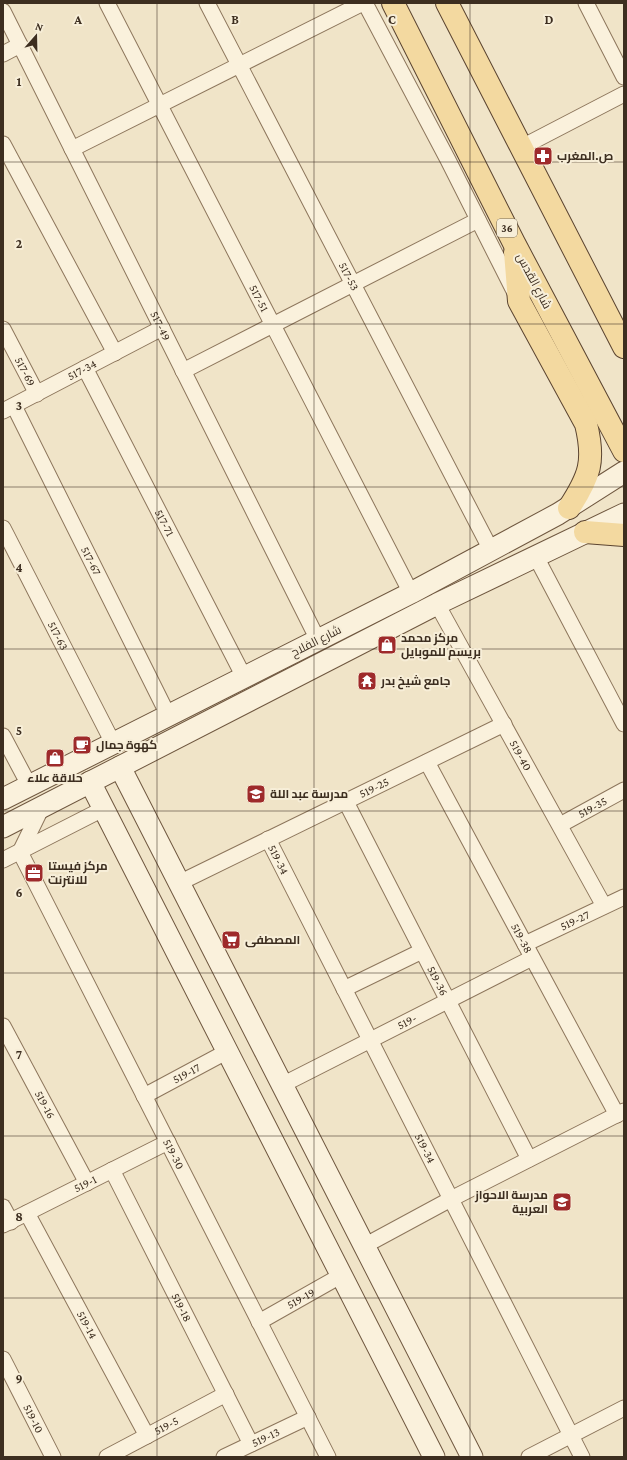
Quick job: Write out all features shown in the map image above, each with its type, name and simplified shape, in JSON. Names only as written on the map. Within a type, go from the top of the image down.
[{"type":"main road","name":"شارع القدس","points":[[393,3],[514,243],[624,451]]},
{"type":"main road","points":[[447,3],[624,347]]},
{"type":"main road","points":[[514,243],[519,301],[586,424],[591,446],[588,476],[570,508]]},
{"type":"main road","points":[[584,532],[605,532],[624,535]]},
{"type":"street","name":"517-51","points":[[107,3],[411,593]]},
{"type":"street","name":"517-53","points":[[207,3],[491,550]]},
{"type":"street","points":[[72,149],[239,66],[344,7],[364,3],[448,160],[519,301]]},
{"type":"street","points":[[586,3],[624,77]]},
{"type":"street","name":"517-49","points":[[3,11],[318,640]]},
{"type":"street","points":[[3,54],[20,45]]},
{"type":"street","points":[[522,147],[624,94]]},
{"type":"street","points":[[3,144],[115,353]]},
{"type":"street","points":[[448,160],[466,148]]},
{"type":"street","points":[[183,371],[478,220]]},
{"type":"street","name":"517-34","points":[[8,409],[162,328]]},
{"type":"street","name":"517-69","points":[[3,329],[37,394]]},
{"type":"street","name":"517-71","points":[[85,368],[244,677]]},
{"type":"street","name":"517-67","points":[[8,409],[168,715]]},
{"type":"street","name":"شارع الفلاح","points":[[3,799],[411,593],[570,508],[624,472]]},
{"type":"street","name":"شارع الفلاح","points":[[3,827],[437,604],[535,555],[624,514]]},
{"type":"street","name":"517-63","points":[[3,528],[112,744]]},
{"type":"street","points":[[535,555],[624,724]]},
{"type":"street","name":"519-40","points":[[437,604],[604,906]]},
{"type":"street","name":"519-25","points":[[179,883],[504,724]]},
{"type":"street","points":[[3,736],[29,786]]},
{"type":"street","name":"519-38","points":[[427,762],[532,958],[622,1113]]},
{"type":"street","points":[[120,767],[472,1457]]},
{"type":"street","points":[[90,782],[434,1457]]},
{"type":"street","name":"519-35","points":[[560,824],[624,790]]},
{"type":"street","name":"519-36","points":[[346,802],[529,1159]]},
{"type":"street","points":[[20,852],[42,807]]},
{"type":"street","points":[[3,860],[103,808]]},
{"type":"street","name":"519-34","points":[[268,840],[582,1457]]},
{"type":"street","name":"519-30","points":[[20,852],[328,1457]]},
{"type":"street","name":"519-27","points":[[525,944],[624,897]]},
{"type":"street","points":[[344,989],[422,951]]},
{"type":"street","name":"519-","points":[[282,1085],[532,958]]},
{"type":"street","name":"519-16","points":[[3,1026],[87,1183]]},
{"type":"street","name":"519-17","points":[[144,1096],[228,1051]]},
{"type":"street","points":[[364,1246],[451,1199],[622,1113]]},
{"type":"street","name":"519-1","points":[[7,1224],[168,1142]]},
{"type":"street","name":"519-18","points":[[112,1170],[251,1444]]},
{"type":"street","points":[[3,1207],[7,1224]]},
{"type":"street","name":"519-14","points":[[27,1213],[147,1436]]},
{"type":"street","name":"519-19","points":[[259,1322],[342,1275]]},
{"type":"street","points":[[358,1306],[388,1291]]},
{"type":"street","name":"519-10","points":[[3,1359],[53,1457]]},
{"type":"street","name":"519-5","points":[[110,1456],[226,1394]]},
{"type":"street","points":[[529,1457],[624,1408]]},
{"type":"street","name":"519-13","points":[[226,1457],[308,1417]]},
{"type":"place","name":"ص.المغرب","points":[[543,156]]},
{"type":"place","name":"مركز محمد بريسم للموبايل","points":[[387,645]]},
{"type":"place","name":"جامع شيخ بدر","points":[[367,681]]},
{"type":"place","name":"كهوة جمال","points":[[82,745]]},
{"type":"place","name":"حلاقة علاء","points":[[55,758]]},
{"type":"place","name":"مدرسة عبد اللة","points":[[256,794]]},
{"type":"place","name":"مركز فيستا للانترنت","points":[[34,873]]},
{"type":"place","name":"المصطفى","points":[[231,940]]},
{"type":"place","name":"مدرسة الاحواز العربية","points":[[562,1202]]}]
